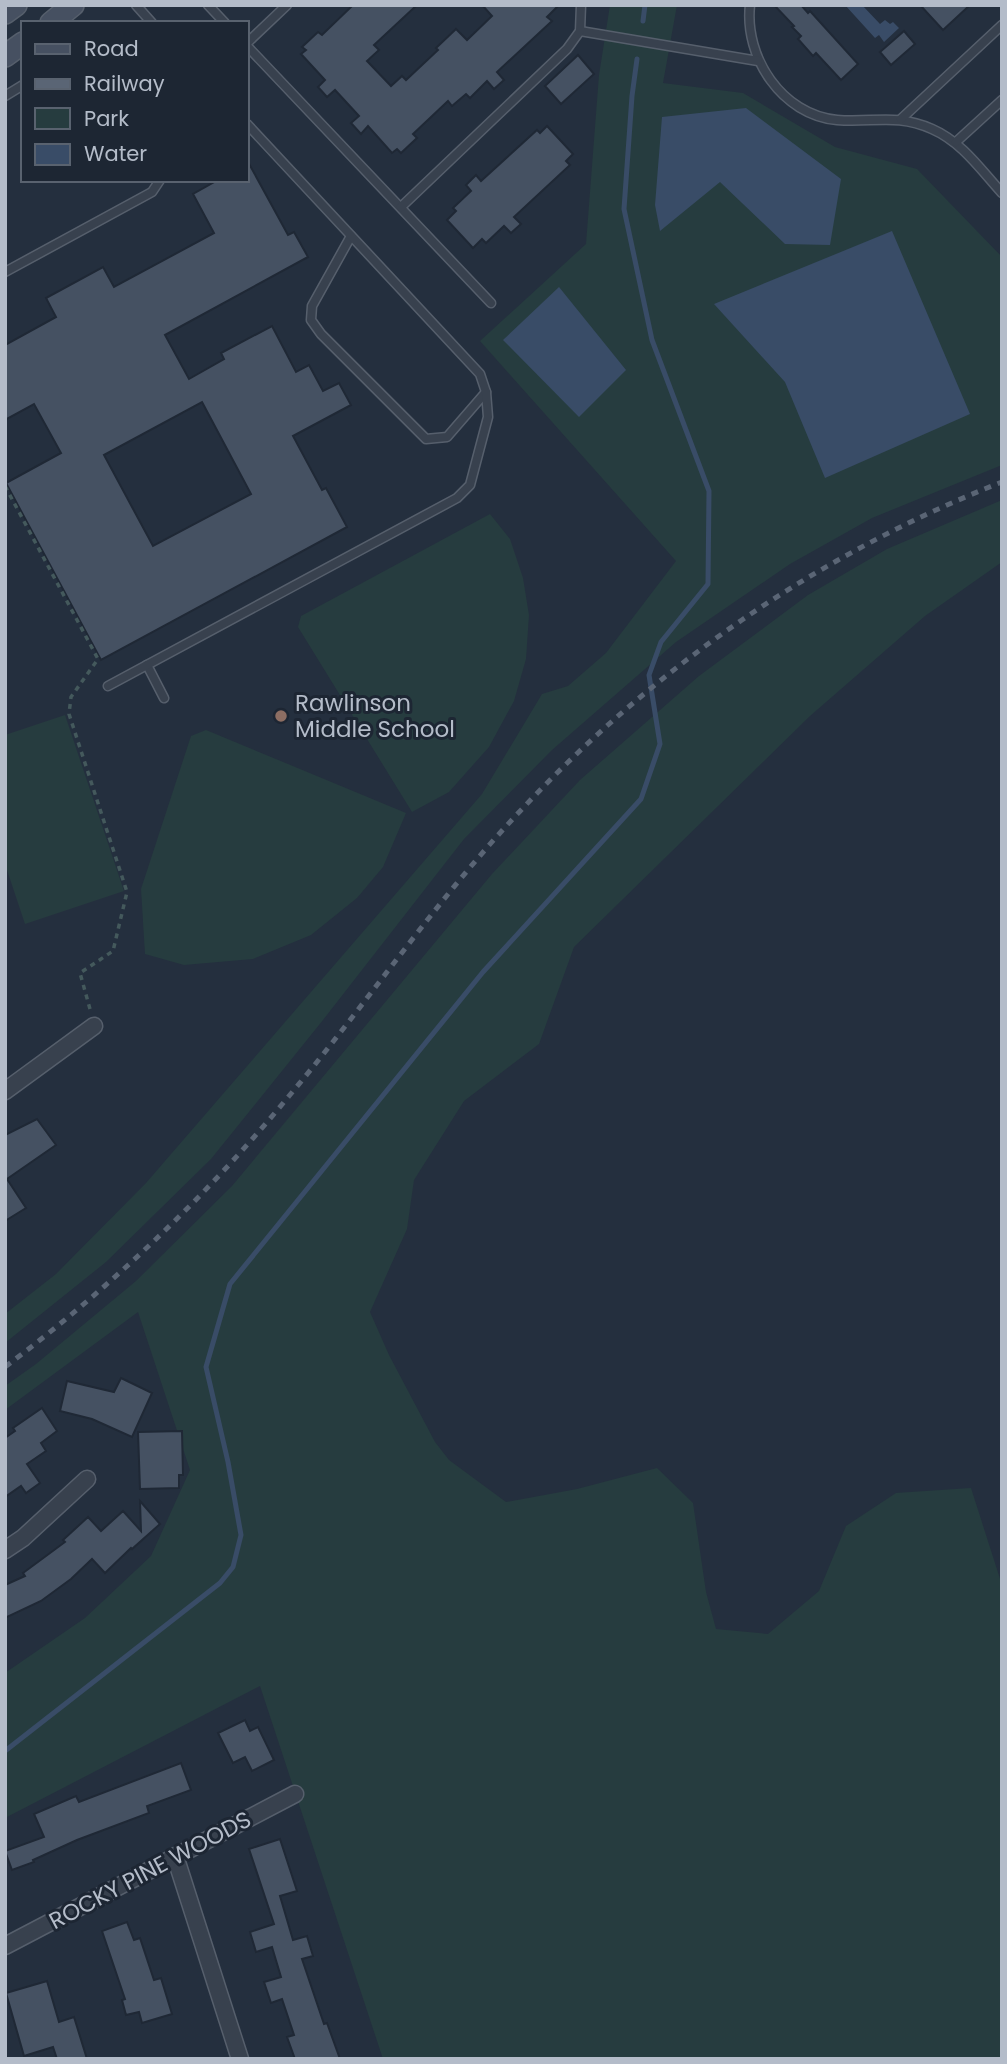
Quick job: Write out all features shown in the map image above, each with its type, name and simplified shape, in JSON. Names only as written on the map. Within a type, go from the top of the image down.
[{"type":"main road","points":[[5,13],[16,5]]},
{"type":"main road","points":[[53,21],[73,5]]},
{"type":"main road","points":[[5,56],[21,44]]},
{"type":"street","points":[[5,1091],[94,1026]]},
{"type":"street","points":[[5,1550],[23,1538],[87,1479]]},
{"type":"street","name":"ROCKY PINE WOODS","points":[[5,1945],[295,1794]]},
{"type":"street","points":[[175,1856],[240,2059]]},
{"type":"lane","points":[[136,5],[150,21]]},
{"type":"lane","points":[[208,5],[223,21]]},
{"type":"lane","points":[[248,43],[287,5]]},
{"type":"lane","points":[[401,207],[567,49],[580,31],[581,5]]},
{"type":"lane","points":[[750,5],[748,23],[758,61],[777,89],[805,111],[836,120],[901,119],[932,128],[956,142],[1002,193]]},
{"type":"lane","points":[[901,119],[1002,25]]},
{"type":"lane","points":[[580,31],[758,61]]},
{"type":"lane","points":[[248,45],[491,303]]},
{"type":"lane","points":[[5,96],[21,86]]},
{"type":"lane","points":[[956,142],[1002,100]]},
{"type":"lane","points":[[108,686],[457,498],[470,485],[488,417],[486,392],[480,374],[248,125]]},
{"type":"lane","points":[[5,272],[152,192],[159,182]]},
{"type":"lane","points":[[351,236],[312,306],[311,320],[321,334],[426,439],[447,437],[486,392]]},
{"type":"lane","points":[[147,665],[164,698]]},
{"type":"path","points":[[5,486],[98,659],[71,697],[69,714],[127,892],[113,951],[80,973],[94,1026]]},
{"type":"green space","points":[[610,5],[677,5],[663,83],[743,93],[835,147],[917,169],[1002,257],[1002,465],[872,518],[790,564],[676,642],[552,750],[464,839],[211,1159],[106,1262],[5,1343],[5,1314],[56,1274],[146,1183],[482,794],[542,694],[568,686],[606,653],[676,561],[480,341],[586,244],[599,75]]},
{"type":"green space","points":[[1002,500],[1002,562],[925,616],[810,716],[574,947],[539,1044],[464,1101],[414,1180],[407,1229],[370,1312],[389,1355],[435,1442],[449,1460],[506,1502],[577,1489],[657,1468],[693,1503],[706,1592],[716,1629],[768,1634],[819,1591],[846,1526],[896,1493],[971,1488],[1002,1585],[1002,2059],[383,2059],[260,1686],[5,1818],[5,1673],[85,1618],[151,1556],[190,1470],[138,1312],[5,1410],[5,1386],[36,1364],[136,1281],[232,1186],[492,874],[580,780],[699,676],[808,595],[887,549]]},
{"type":"green space","points":[[490,514],[510,539],[523,578],[529,615],[526,659],[514,701],[489,747],[449,792],[412,812],[298,627],[301,616]]},
{"type":"green space","points":[[65,715],[124,891],[25,924],[5,864],[5,735]]},
{"type":"green space","points":[[206,730],[406,813],[383,867],[357,898],[311,935],[253,959],[184,965],[145,954],[141,889],[191,736]]},
{"type":"water","points":[[845,5],[862,5],[880,24],[885,20],[890,24],[893,22],[899,28],[884,42],[879,35],[875,38]]},
{"type":"water","points":[[746,108],[841,179],[830,245],[785,244],[720,182],[660,231],[655,205],[662,117]]},
{"type":"water","points":[[892,231],[970,414],[825,478],[785,382],[714,304]]},
{"type":"water","points":[[559,287],[626,370],[579,417],[503,340]]},
{"type":"building","points":[[353,5],[417,5],[374,45],[379,50],[367,61],[391,86],[402,76],[406,80],[456,29],[467,40],[492,16],[482,5],[559,5],[547,17],[552,21],[497,72],[504,80],[494,89],[487,81],[470,98],[466,94],[452,106],[448,101],[413,134],[417,138],[401,153],[397,149],[392,153],[368,126],[361,134],[351,123],[359,116],[335,90],[327,97],[318,87],[325,80],[301,54],[306,50],[302,47],[318,32],[322,35]]},
{"type":"building","points":[[774,5],[801,5],[808,13],[810,11],[858,64],[841,80],[816,53],[813,56],[798,39],[801,36],[792,27],[794,26]]},
{"type":"building","points":[[920,5],[970,5],[943,30]]},
{"type":"building","points":[[904,31],[915,44],[891,65],[880,52]]},
{"type":"building","points":[[578,55],[594,74],[561,104],[545,86]]},
{"type":"building","points":[[547,126],[573,154],[566,161],[570,165],[514,217],[521,224],[511,233],[504,226],[486,243],[482,239],[473,248],[447,220],[456,211],[453,208],[471,191],[466,185],[476,175],[481,181],[537,130],[540,133]]},
{"type":"building","points":[[248,162],[288,235],[294,232],[308,257],[165,335],[189,379],[224,359],[221,353],[272,326],[296,372],[309,365],[323,391],[339,383],[351,405],[293,436],[322,490],[326,488],[347,527],[101,660],[6,483],[61,453],[34,404],[5,420],[5,345],[56,317],[46,298],[103,267],[114,287],[214,233],[193,194],[214,182],[248,182]],"holes":[[[202,402],[251,494],[153,546],[104,455]]]},
{"type":"building","points":[[37,1119],[56,1145],[7,1179],[26,1208],[5,1221],[5,1135]]},
{"type":"building","points":[[121,1378],[152,1393],[132,1437],[92,1419],[60,1411],[67,1381],[114,1392]]},
{"type":"building","points":[[42,1408],[57,1431],[41,1443],[46,1451],[27,1464],[40,1483],[26,1493],[21,1486],[5,1497],[5,1438],[15,1431],[13,1428]]},
{"type":"building","points":[[182,1431],[183,1475],[179,1475],[179,1488],[140,1489],[138,1432]]},
{"type":"building","points":[[140,1501],[160,1524],[105,1573],[92,1559],[41,1601],[5,1618],[5,1585],[25,1576],[23,1573],[65,1542],[63,1540],[88,1517],[101,1531],[123,1511],[141,1531]]},
{"type":"building","points":[[245,1720],[250,1731],[258,1727],[274,1760],[252,1771],[245,1757],[233,1763],[218,1733]]},
{"type":"building","points":[[181,1763],[191,1790],[147,1806],[149,1813],[77,1840],[12,1870],[5,1851],[44,1837],[34,1814],[76,1796],[79,1802]]},
{"type":"building","points":[[280,1839],[297,1891],[280,1896],[293,1940],[307,1936],[313,1956],[302,1959],[324,2024],[327,2023],[340,2059],[295,2059],[287,2037],[294,2035],[282,1999],[271,2003],[264,1982],[281,1977],[272,1947],[256,1952],[250,1932],[274,1924],[249,1849]]},
{"type":"building","points":[[127,1922],[134,1940],[140,1938],[154,1980],[161,1978],[172,2014],[142,2023],[139,2012],[126,2015],[122,2000],[125,1999],[102,1931]]},
{"type":"building","points":[[47,1981],[59,2022],[74,2017],[87,2059],[57,2059],[53,2047],[24,2056],[6,1993]]},
{"type":"waterway","points":[[643,21],[645,5]]},
{"type":"waterway","points":[[5,1751],[220,1583],[233,1567],[241,1535],[228,1462],[206,1367],[230,1284],[483,972],[641,799],[660,744],[649,675],[661,642],[708,584],[709,491],[652,340],[624,209],[637,59]]},
{"type":"railway","points":[[5,1367],[119,1273],[224,1170],[319,1060],[492,841],[575,755],[629,706],[686,660],[806,579],[870,543],[1002,482]]},
{"type":"place","name":"Rawlinson Middle School","points":[[281,716]]}]
